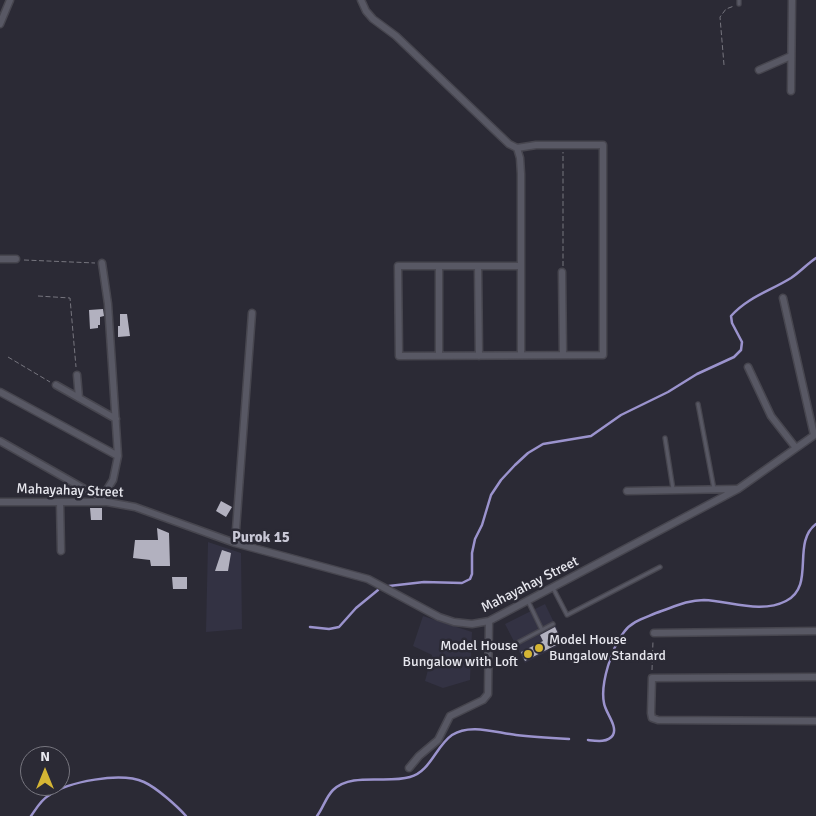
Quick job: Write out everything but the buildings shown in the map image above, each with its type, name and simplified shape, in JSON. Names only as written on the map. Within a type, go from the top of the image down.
[{"type":"street","points":[[0,24],[10,0]]},
{"type":"street","points":[[362,0],[366,12],[373,19],[396,36],[502,138],[517,148],[536,145],[603,145],[604,355],[399,356],[398,266],[521,266]]},
{"type":"street","points":[[791,91],[792,0]]},
{"type":"street","points":[[759,70],[791,56]]},
{"type":"street","points":[[517,148],[520,164],[522,355]]},
{"type":"street","points":[[0,259],[16,259]]},
{"type":"street","points":[[0,442],[104,501],[113,480],[118,456],[107,290],[102,263]]},
{"type":"street","points":[[439,266],[440,356]]},
{"type":"street","points":[[478,266],[479,356]]},
{"type":"street","points":[[562,272],[563,355]]},
{"type":"street","points":[[783,298],[815,435]]},
{"type":"street","points":[[235,543],[252,313]]},
{"type":"street","points":[[748,367],[771,416],[796,448]]},
{"type":"street","points":[[77,375],[79,398]]},
{"type":"street","points":[[56,385],[116,419]]},
{"type":"street","points":[[0,392],[118,456]]},
{"type":"street","name":"Mahayahay Street","points":[[0,502],[104,501],[149,511],[235,543],[368,579],[440,617],[454,622],[472,624],[489,621],[738,489],[815,435]]},
{"type":"street","points":[[627,491],[738,489]]},
{"type":"street","points":[[60,502],[61,551]]},
{"type":"street","points":[[409,768],[438,740],[450,716],[482,700],[488,694],[489,621]]},
{"type":"street","points":[[654,633],[816,631]]},
{"type":"street","points":[[816,677],[652,678],[651,716],[655,720],[816,721]]},
{"type":"lane","points":[[698,404],[715,489]]},
{"type":"lane","points":[[664,438],[673,490]]},
{"type":"lane","points":[[553,588],[568,614],[660,567]]},
{"type":"lane","points":[[528,601],[542,630]]},
{"type":"lane","points":[[518,642],[553,624]]},
{"type":"path","points":[[724,65],[720,17],[726,9],[738,2]]},
{"type":"path","points":[[562,272],[563,145]]},
{"type":"path","points":[[16,259],[102,263]]},
{"type":"path","points":[[38,296],[70,298],[77,375]]},
{"type":"path","points":[[8,357],[56,385]]},
{"type":"path","points":[[652,678],[654,633]]},
{"type":"shaded area","points":[[208,542],[241,553],[242,629],[206,632]]},
{"type":"shaded area","points":[[545,604],[564,643],[525,663],[505,624]]},
{"type":"shaded area","points":[[423,616],[472,632],[470,680],[443,688],[425,681],[432,655],[413,646]]},
{"type":"waterway","points":[[389,586],[424,582],[462,583],[470,579],[475,539],[482,525],[491,495],[501,480],[515,465],[528,453],[543,444],[591,436],[621,415],[668,392],[697,374],[734,357],[741,350],[742,342],[732,323],[731,316],[752,299],[791,278],[816,258]]},
{"type":"waterway","points":[[588,740],[605,740],[613,735],[613,723],[604,703],[605,676],[615,647],[627,628],[643,618],[691,601],[704,600],[756,607],[776,605],[786,601],[795,594],[800,585],[805,542],[809,532],[816,524]]},
{"type":"waterway","points":[[310,627],[329,629],[339,627],[356,608],[378,590]]},
{"type":"waterway","points":[[317,816],[333,790],[350,781],[401,779],[417,774],[423,770],[446,740],[459,731],[475,729],[522,736],[569,739]]},
{"type":"waterway","points":[[31,816],[43,800],[57,791],[81,782],[109,778],[134,779],[144,782],[186,816]]},
{"type":"place","name":"Model House Bungalow Standard","points":[[539,648]]},
{"type":"place","name":"Model House Bungalow with Loft","points":[[528,654]]},
{"type":"district","name":"Purok 15","points":[[261,538]]}]
